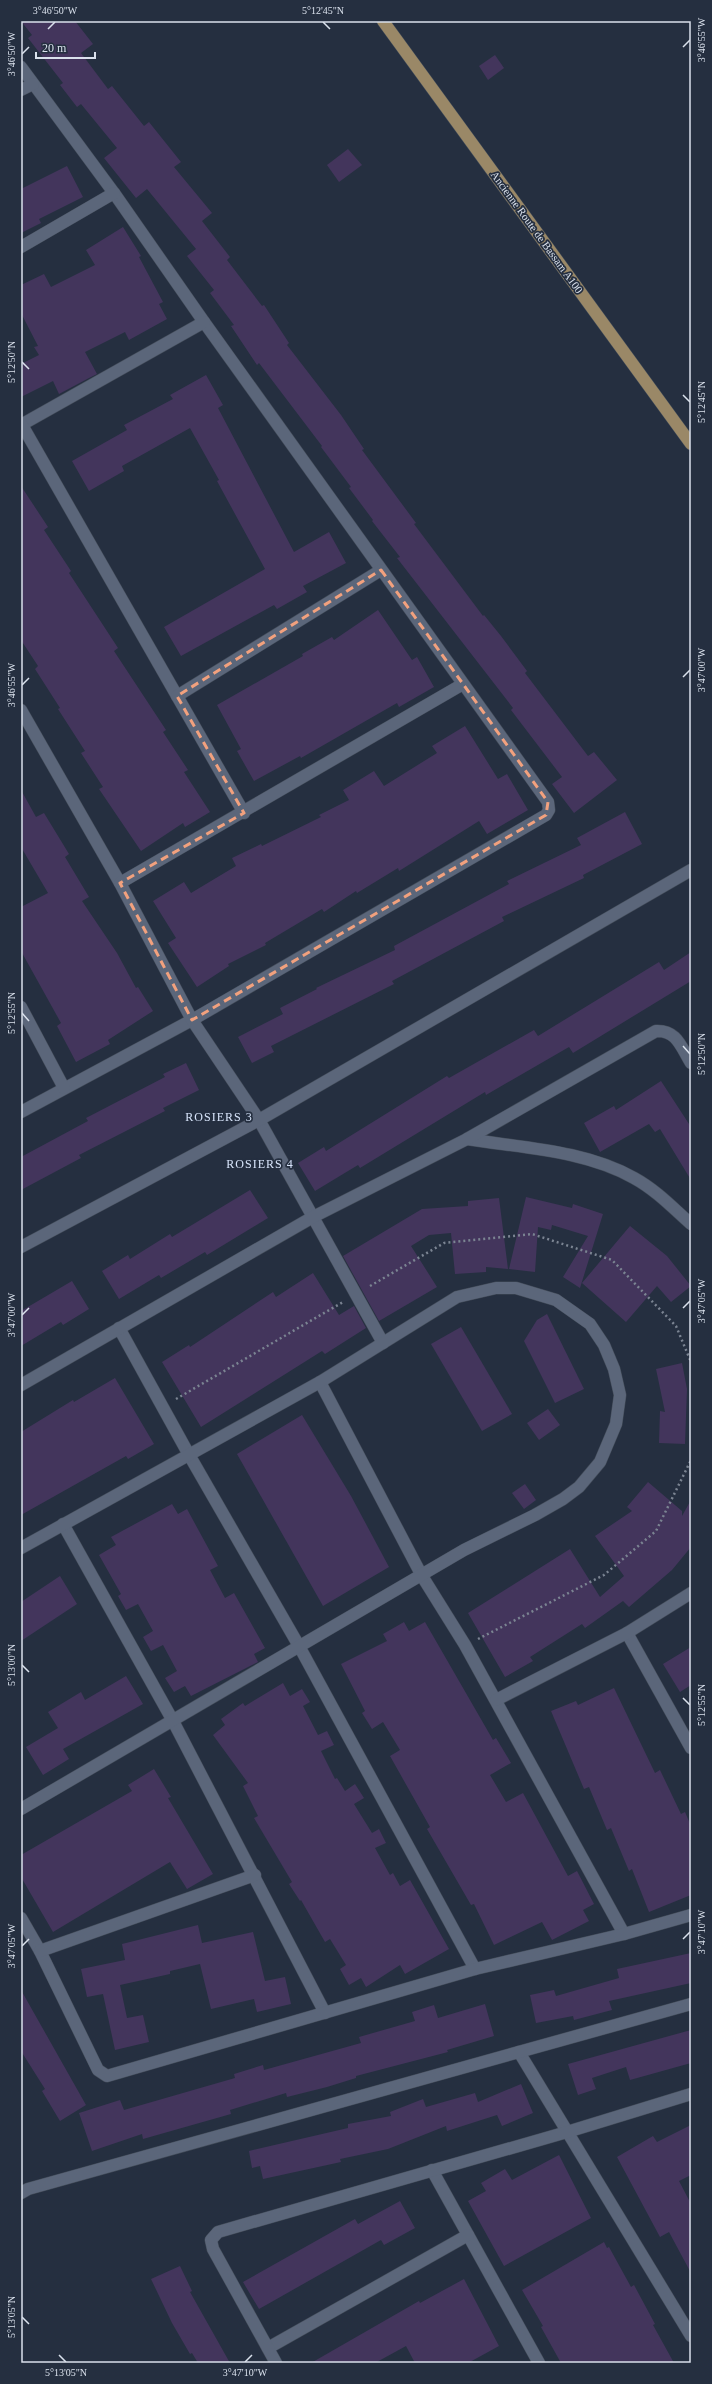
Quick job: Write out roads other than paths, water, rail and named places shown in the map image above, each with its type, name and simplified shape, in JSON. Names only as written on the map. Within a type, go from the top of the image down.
[{"type":"main road","name":"Ancienne Route de Bassam A100","points":[[383,21],[691,444]]},
{"type":"street","points":[[21,67],[114,193],[204,322],[548,802],[549,810],[546,815],[192,1020],[21,1112]]},
{"type":"street","points":[[21,90],[33,84]]},
{"type":"street","points":[[21,247],[114,193]]},
{"type":"street","points":[[204,322],[21,425],[244,813]]},
{"type":"street","points":[[177,696],[381,570]]},
{"type":"street","points":[[120,883],[244,813],[463,684]]},
{"type":"street","points":[[21,710],[120,883],[192,1020],[259,1120],[383,1343]]},
{"type":"street","points":[[21,1247],[259,1120],[691,870]]},
{"type":"street","points":[[21,1006],[64,1088]]},
{"type":"street","points":[[21,1385],[312,1217],[466,1139],[656,1031],[666,1031],[673,1035],[691,1063]]},
{"type":"street","points":[[466,1139],[568,1154],[604,1165],[635,1178],[664,1199],[691,1224]]},
{"type":"street","points":[[21,1548],[188,1453],[320,1382],[457,1297],[496,1288],[516,1288],[556,1300],[590,1324],[604,1345],[614,1369],[620,1395],[616,1424],[607,1449],[600,1462],[579,1487],[558,1503],[464,1550],[422,1576],[299,1646],[21,1809]]},
{"type":"street","points":[[119,1328],[188,1453],[299,1646],[475,1969]]},
{"type":"street","points":[[320,1382],[422,1576],[465,1645],[624,1934]]},
{"type":"street","points":[[63,1524],[173,1721],[255,1875],[325,2012]]},
{"type":"street","points":[[496,1700],[627,1633],[691,1594]]},
{"type":"street","points":[[627,1633],[691,1748]]},
{"type":"street","points":[[40,1951],[255,1875]]},
{"type":"street","points":[[21,1918],[40,1951],[98,2070],[107,2076],[475,1969],[624,1934],[691,1915]]},
{"type":"street","points":[[21,2193],[28,2189],[691,2004]]},
{"type":"street","points":[[519,2052],[691,2336]]},
{"type":"street","points":[[276,2363],[213,2249],[211,2240],[218,2232],[567,2132],[691,2094]]},
{"type":"street","points":[[432,2170],[539,2363]]},
{"type":"street","points":[[268,2348],[468,2235]]},
{"type":"district","name":"ROSIERS 3","points":[[219,1117]]},
{"type":"district","name":"ROSIERS 4","points":[[260,1164]]}]
